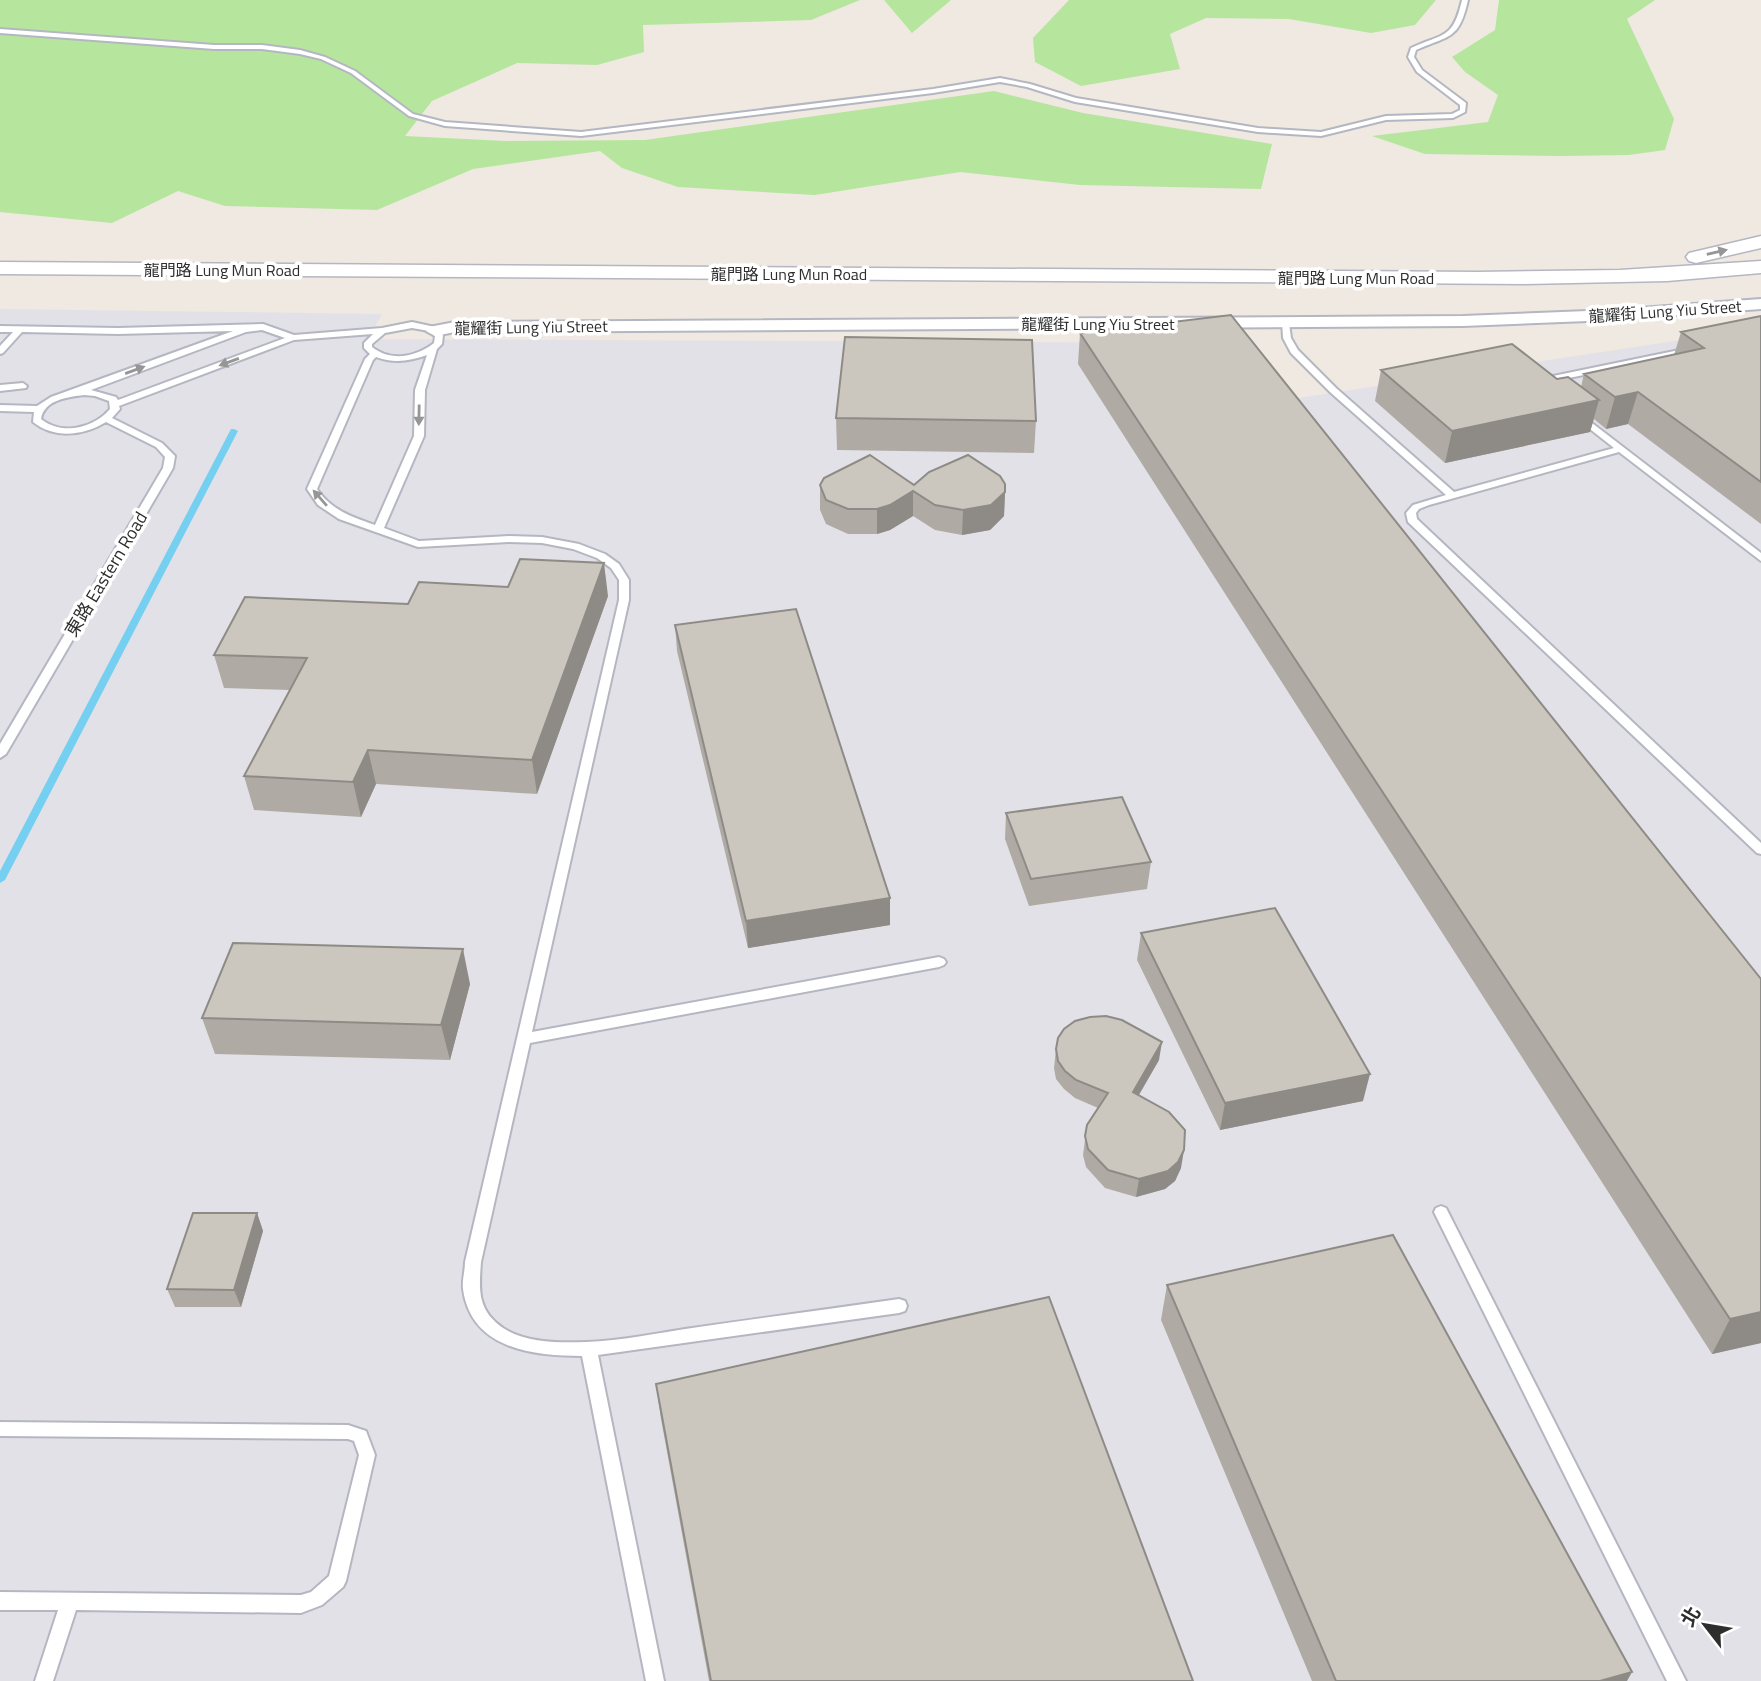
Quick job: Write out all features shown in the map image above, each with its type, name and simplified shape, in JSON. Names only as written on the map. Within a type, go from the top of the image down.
[{"type":"street","name":"龍門路 Lung Mun Road","points":[[1577,276],[1685,259],[1761,242]]},
{"type":"street","name":"龍門路 Lung Mun Road","points":[[0,268],[1384,278],[1577,276],[1714,272],[1761,267]]},
{"type":"street","name":"龍耀街 Lung Yiu Street","points":[[435,331],[455,327],[1285,323],[1518,319],[1761,304]]},
{"type":"lane","points":[[0,31],[214,47],[262,47],[300,52],[323,58],[353,72],[411,115],[445,124],[483,128],[581,134],[933,91],[1000,80],[1028,85],[1075,100],[1138,111],[1258,130],[1321,134],[1386,118],[1453,116],[1463,111],[1464,104],[1419,71],[1411,57],[1413,49],[1448,37],[1456,31],[1465,0]]},
{"type":"lane","points":[[1285,323],[1287,338],[1294,351],[1453,496]]},
{"type":"lane","points":[[40,408],[36,420],[48,429],[84,428],[106,419],[112,414],[116,404],[293,338],[382,331],[412,325],[435,331],[440,338],[433,349],[420,390],[419,436],[379,528]]},
{"type":"lane","points":[[0,328],[263,327],[293,338]]},
{"type":"lane","points":[[0,408],[40,408],[59,397],[253,328]]},
{"type":"lane","points":[[0,351],[20,329]]},
{"type":"lane","points":[[382,331],[368,343],[368,348],[375,354],[402,359],[433,349]]},
{"type":"lane","points":[[1551,394],[1545,383],[1556,378],[1706,347]]},
{"type":"lane","points":[[375,354],[369,359],[312,489],[321,503],[343,516],[418,544],[509,539],[542,540],[575,546],[601,556],[615,566],[624,580],[624,600],[474,1262],[470,1289],[476,1309],[487,1326],[514,1343],[554,1350],[589,1349],[899,1306]]},
{"type":"lane","points":[[0,388],[23,386]]},
{"type":"lane","points":[[71,394],[106,395],[116,404]]},
{"type":"lane","points":[[1570,410],[1761,558]]},
{"type":"lane","name":"東路 Eastern Road","points":[[0,754],[168,468],[170,456],[159,445],[106,419]]},
{"type":"lane","points":[[1620,449],[1416,507],[1411,513],[1412,520],[1761,850]]},
{"type":"lane","points":[[524,1040],[939,962]]},
{"type":"lane","points":[[1441,1212],[1677,1681]]},
{"type":"lane","points":[[589,1349],[655,1681]]},
{"type":"lane","points":[[0,1429],[348,1432],[360,1436],[367,1455],[337,1581],[316,1599],[301,1604],[0,1601]]},
{"type":"lane","points":[[44,1681],[70,1602]]},
{"type":"shaded area","points":[[0,309],[382,314],[368,339],[1239,343],[1285,400],[1761,328],[1761,1681],[0,1681]]},
{"type":"green space","points":[[0,0],[860,0],[811,20],[643,25],[644,52],[597,65],[517,63],[432,101],[405,136],[505,141],[645,140],[994,91],[1083,113],[1272,144],[1261,189],[1080,185],[960,172],[815,195],[678,187],[622,168],[600,151],[473,169],[377,210],[225,206],[178,191],[112,223],[0,212]]},
{"type":"green space","points":[[884,0],[951,0],[912,33]]},
{"type":"green space","points":[[1069,0],[1436,0],[1415,25],[1371,33],[1289,19],[1206,18],[1170,34],[1180,69],[1081,86],[1035,62],[1033,38]]},
{"type":"green space","points":[[1499,0],[1655,0],[1627,19],[1674,119],[1665,150],[1629,155],[1425,154],[1372,136],[1488,122],[1498,95],[1465,72],[1452,57],[1495,30]]},
{"type":"building","points":[[1231,315],[1761,979],[1761,1312],[1730,1319],[1080,333]]},
{"type":"building","points":[[1761,316],[1761,482],[1638,392],[1615,397],[1584,374],[1704,348],[1681,332]]},
{"type":"building","points":[[845,337],[1032,340],[1036,421],[836,418]]},
{"type":"building","points":[[1512,344],[1557,379],[1568,377],[1599,400],[1452,431],[1381,370]]},
{"type":"building","points":[[870,455],[914,485],[929,472],[968,455],[1000,476],[1005,484],[1005,492],[991,505],[963,510],[935,505],[913,491],[890,505],[877,509],[848,509],[826,500],[820,485],[824,478]]},
{"type":"building","points":[[520,559],[604,563],[532,760],[368,750],[353,782],[244,776],[307,658],[214,655],[245,597],[408,604],[419,582],[508,587]]},
{"type":"building","points":[[796,609],[890,898],[746,921],[675,625]]},
{"type":"building","points":[[1122,797],[1151,862],[1031,879],[1006,813]]},
{"type":"building","points":[[1275,908],[1370,1074],[1225,1103],[1141,933]]},
{"type":"building","points":[[233,943],[463,949],[441,1025],[202,1018]]},
{"type":"building","points":[[1106,1016],[1122,1020],[1162,1042],[1133,1092],[1169,1112],[1185,1130],[1184,1150],[1178,1162],[1168,1171],[1139,1179],[1108,1170],[1088,1149],[1085,1136],[1087,1125],[1108,1093],[1076,1080],[1065,1071],[1058,1061],[1056,1049],[1058,1038],[1064,1029],[1075,1021]]},
{"type":"building","points":[[193,1213],[257,1213],[234,1290],[167,1289]]},
{"type":"building","points":[[1393,1235],[1632,1672],[1600,1681],[1336,1681],[1167,1285]]},
{"type":"building","points":[[1049,1297],[1193,1681],[711,1681],[656,1384]]},
{"type":"waterway","points":[[0,880],[234,431]]}]
